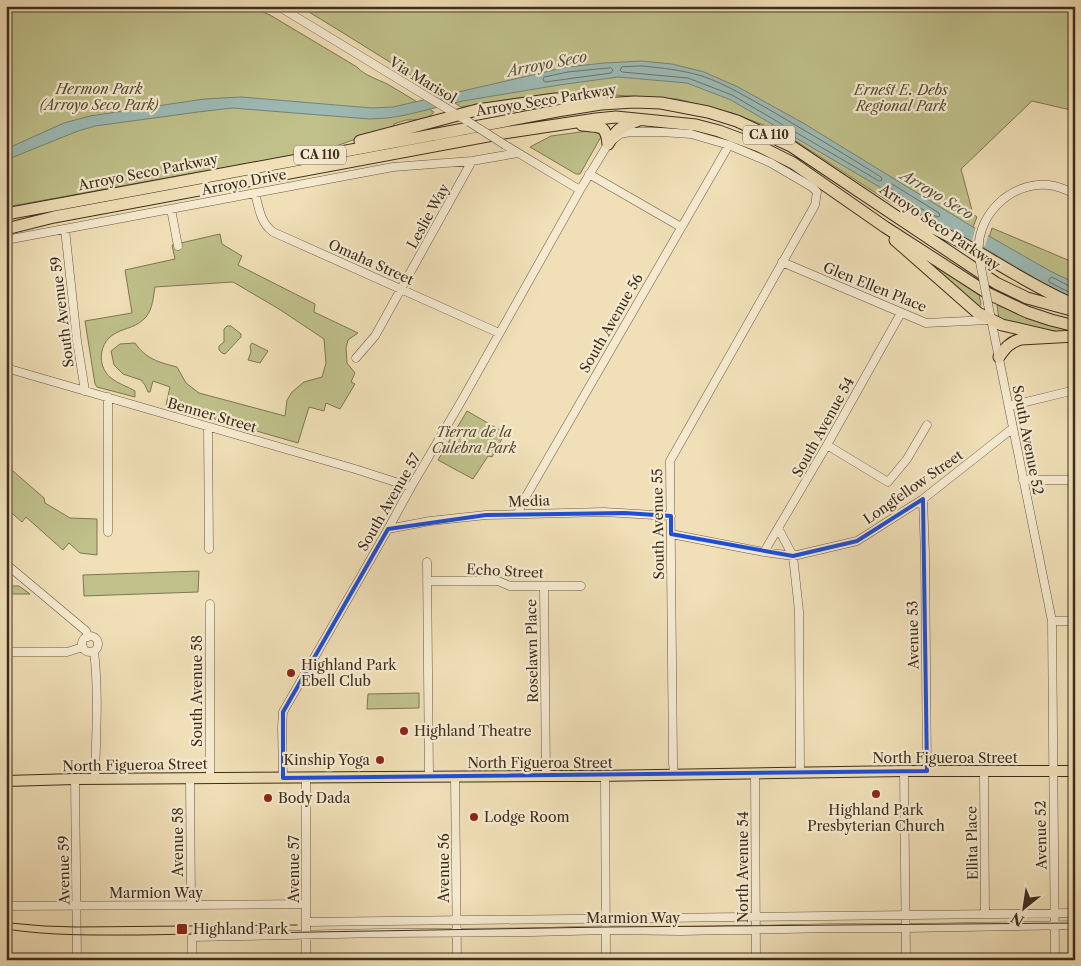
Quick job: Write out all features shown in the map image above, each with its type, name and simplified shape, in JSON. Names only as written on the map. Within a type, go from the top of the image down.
[{"type":"highway","points":[[334,152],[350,144],[477,110],[582,98],[635,102]]},
{"type":"highway","name":"Arroyo Seco Parkway","points":[[6,214],[557,110],[601,104],[661,103],[708,112],[737,121],[791,146],[996,283],[1026,298],[1075,311]]},
{"type":"highway","name":"Arroyo Seco Parkway","points":[[6,229],[64,215],[492,135],[616,117],[641,119],[696,125],[719,131],[759,146],[793,163],[885,227],[989,294],[1027,312],[1075,326]]},
{"type":"highway","points":[[608,144],[615,132],[621,127],[641,119]]},
{"type":"highway","points":[[571,123],[604,129],[607,133],[608,144]]},
{"type":"highway","points":[[887,210],[916,220],[979,253],[1057,298],[1075,305]]},
{"type":"highway","points":[[885,227],[896,240],[978,313],[1002,324],[1054,337]]},
{"type":"highway","points":[[999,357],[1014,340],[1075,336]]},
{"type":"main road","name":"North Figueroa Street","points":[[6,781],[1075,770]]},
{"type":"street","name":"Via Marisol","points":[[278,6],[580,190]]},
{"type":"street","points":[[608,144],[620,134],[630,132],[661,132],[691,134],[729,145]]},
{"type":"street","name":"South Avenue 57","points":[[283,778],[283,712],[500,334],[589,174],[608,144]]},
{"type":"street","name":"South Avenue 55","points":[[674,774],[670,461],[815,205],[817,192],[812,187],[771,163],[729,145]]},
{"type":"street","name":"South Avenue 56","points":[[518,514],[521,505],[729,145]]},
{"type":"street","name":"Arroyo Drive","points":[[6,240],[393,167],[472,161],[518,153]]},
{"type":"street","name":"Leslie Way","points":[[356,358],[375,336],[472,161]]},
{"type":"street","points":[[589,174],[681,227]]},
{"type":"street","name":"South Avenue 52","points":[[1053,771],[1052,621],[979,253],[983,226],[993,209],[1011,193],[1035,185],[1048,185],[1060,187],[1075,194]]},
{"type":"street","name":"Omaha Street","points":[[255,193],[262,220],[273,232],[500,334]]},
{"type":"street","points":[[171,209],[178,246]]},
{"type":"street","name":"South Avenue 59","points":[[66,229],[77,341],[85,391]]},
{"type":"street","name":"Glen Ellen Place","points":[[782,262],[926,323],[991,320]]},
{"type":"street","name":"South Avenue 54","points":[[764,552],[901,313]]},
{"type":"street","name":"Benner Street","points":[[6,368],[355,469],[410,488]]},
{"type":"street","points":[[1009,406],[1075,390]]},
{"type":"street","points":[[108,398],[108,532]]},
{"type":"street","points":[[827,445],[888,482],[907,459],[927,424]]},
{"type":"street","points":[[208,427],[209,549]]},
{"type":"street","name":"Longfellow Street","points":[[671,534],[793,556],[857,541],[923,499],[1013,428]]},
{"type":"street","points":[[1023,480],[1075,480]]},
{"type":"street","name":"Avenue 53","points":[[923,499],[927,771]]},
{"type":"street","name":"Media","points":[[388,529],[467,516],[604,512],[671,516]]},
{"type":"street","points":[[778,528],[793,556],[799,611],[800,773]]},
{"type":"street","points":[[427,562],[430,777]]},
{"type":"street","points":[[6,564],[86,631],[88,637]]},
{"type":"street","name":"Echo Street","points":[[427,581],[498,581],[510,586],[582,586]]},
{"type":"street","name":"Roselawn Place","points":[[544,586],[546,776]]},
{"type":"street","name":"South Avenue 58","points":[[210,604],[210,778]]},
{"type":"street","points":[[1052,621],[1075,621]]},
{"type":"street","points":[[88,637],[93,637],[97,641],[98,646],[94,651],[88,652],[83,647],[82,642],[88,637]]},
{"type":"street","points":[[6,652],[67,652],[83,647]]},
{"type":"street","points":[[94,651],[97,715],[96,779]]},
{"type":"street","points":[[904,771],[906,960]]},
{"type":"street","name":"Ellita Place","points":[[984,771],[986,914]]},
{"type":"street","name":"Avenue 52","points":[[1053,771],[1056,960]]},
{"type":"street","name":"North Avenue 54","points":[[755,774],[756,960]]},
{"type":"street","points":[[606,776],[606,960]]},
{"type":"street","name":"Avenue 56","points":[[455,777],[457,960]]},
{"type":"street","name":"Avenue 57","points":[[306,778],[306,960]]},
{"type":"street","name":"Avenue 59","points":[[75,779],[77,960]]},
{"type":"street","name":"Avenue 58","points":[[190,779],[191,906]]},
{"type":"street","name":"Marmion Way","points":[[6,906],[306,904]]},
{"type":"street","name":"Marmion Way","points":[[306,922],[1075,913]]},
{"type":"street","name":"Marmion Way","points":[[192,960],[192,937],[1075,925]]},
{"type":"highlighted area","points":[[923,499],[927,771],[283,778],[283,712],[388,529],[486,515],[625,513],[671,516],[671,534],[793,556],[857,541]]},
{"type":"green space","name":"Hermon Park (Arroyo Seco Park)","points":[[6,6],[248,6],[270,15],[364,73],[389,85],[434,112],[425,118],[404,120],[394,124],[393,127],[328,149],[6,207]]},
{"type":"green space","name":"Ernest E. Debs Regional Park","points":[[299,6],[1075,6],[1075,111],[1032,101],[961,169],[973,214],[977,217],[968,240],[888,201],[782,132],[732,113],[677,99],[582,93],[560,93],[461,107]]},
{"type":"green space","points":[[595,130],[602,135],[580,174],[576,174],[530,147],[551,136]]},
{"type":"green space","points":[[992,228],[1075,263],[1075,302],[988,253],[986,248]]},
{"type":"green space","points":[[220,234],[222,244],[242,256],[238,265],[315,304],[314,312],[358,333],[348,340],[346,348],[347,363],[355,373],[351,382],[355,384],[340,409],[326,403],[324,411],[309,407],[298,443],[166,405],[170,387],[153,381],[150,392],[148,392],[141,380],[123,374],[114,365],[111,351],[120,344],[135,343],[153,359],[177,367],[186,383],[199,393],[285,416],[287,400],[292,392],[304,382],[322,377],[326,363],[324,339],[279,309],[233,282],[155,287],[151,306],[146,317],[135,325],[110,337],[101,354],[106,373],[114,380],[135,391],[135,397],[97,387],[95,384],[85,321],[132,313],[125,270],[175,259],[172,245]]},
{"type":"green space","points":[[920,255],[979,295],[981,304],[979,307]]},
{"type":"green space","points":[[997,305],[1040,322],[1075,332],[1059,334],[999,319]]},
{"type":"green space","points":[[227,326],[231,326],[241,334],[241,337],[225,354],[219,350],[219,346],[224,342],[224,329]]},
{"type":"green space","points":[[252,343],[268,351],[260,363],[248,360]]},
{"type":"green space","name":"Tierra de la Culebra Park","points":[[467,411],[505,433],[492,457],[488,456],[473,479],[438,460]]},
{"type":"green space","points":[[6,465],[44,498],[45,503],[70,518],[97,519],[97,555],[80,553],[69,543],[63,550],[26,517],[22,522],[6,508]]},
{"type":"green space","points":[[199,571],[198,592],[84,596],[83,575]]},
{"type":"green space","points":[[6,586],[19,586],[30,594],[6,594]]},
{"type":"green space","points":[[419,693],[419,708],[367,709],[368,694]]},
{"type":"water","name":"Arroyo Seco","points":[[642,61],[672,64],[704,72],[738,87],[803,123],[968,224],[1050,271],[1075,283],[1075,300],[915,211],[883,189],[731,100],[687,83],[618,77],[463,101],[406,115],[370,119],[232,108],[95,126],[6,160],[6,149],[64,123],[90,116],[204,99],[241,97],[372,108],[393,107],[567,67]]},
{"type":"pier","points":[[976,226],[989,233],[985,246],[972,241]]},
{"type":"tram line","points":[[10,923],[77,927],[297,925]]},
{"type":"tram line","points":[[6,929],[56,934],[139,935],[606,927],[1075,923]]},
{"type":"place","name":"Highland Park Ebell Club","points":[[291,673]]},
{"type":"place","name":"Highland Theatre","points":[[404,731]]},
{"type":"place","name":"Kinship Yoga","points":[[380,760]]},
{"type":"place","name":"Highland Park Presbyterian Church","points":[[876,794]]},
{"type":"place","name":"Body Dada","points":[[268,798]]},
{"type":"place","name":"Lodge Room","points":[[474,817]]},
{"type":"place","name":"Highland Park","points":[[182,929]]}]
